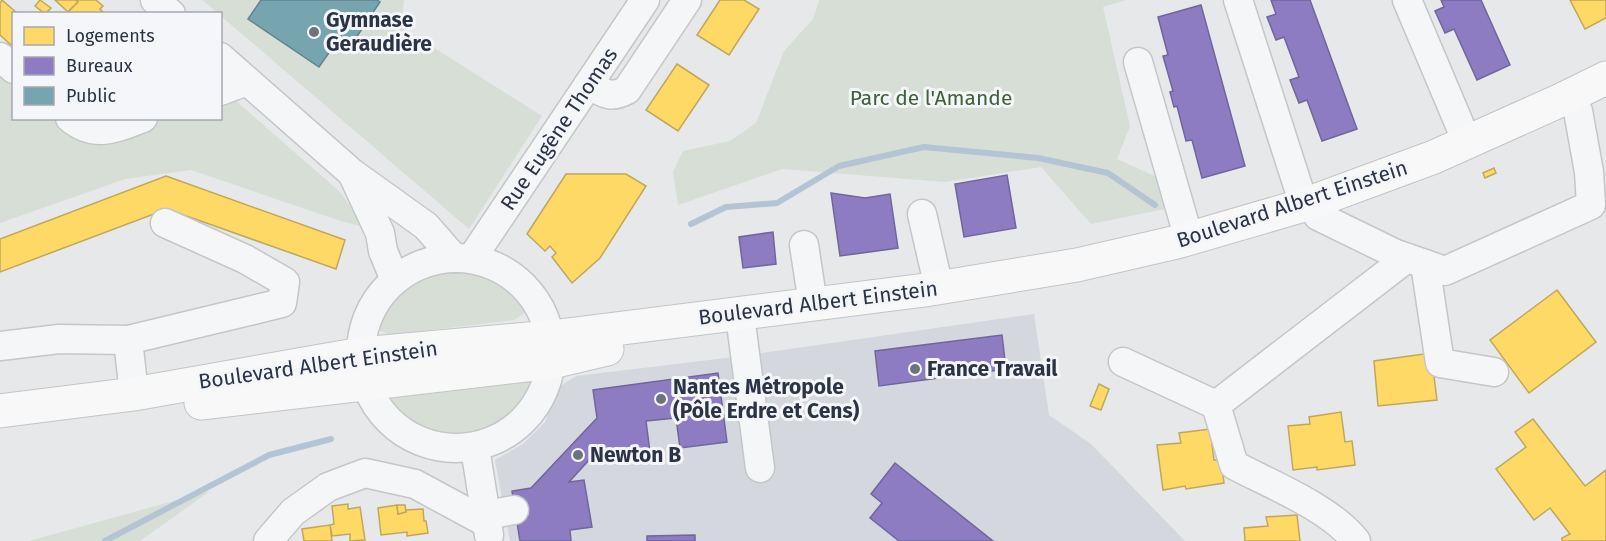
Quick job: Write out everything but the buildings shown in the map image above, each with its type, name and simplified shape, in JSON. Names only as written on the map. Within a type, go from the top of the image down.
[{"type":"main road","name":"Boulevard Albert Einstein","points":[[0,411],[364,369],[551,350],[613,348],[937,306],[1079,281],[1192,254],[1311,210],[1434,157],[1606,78]]},
{"type":"main road","name":"Boulevard Albert Einstein","points":[[551,350],[813,304],[939,288],[1077,265],[1311,210],[1444,171],[1592,104]]},
{"type":"main road","name":"Boulevard Albert Einstein","points":[[0,430],[249,397],[364,369]]},
{"type":"street","points":[[155,0],[169,12]]},
{"type":"street","name":"Rue Eugène Thomas","points":[[463,258],[588,85],[645,0]]},
{"type":"street","points":[[588,85],[608,94],[618,94],[627,90],[687,0]]},
{"type":"street","points":[[1238,0],[1311,210],[1416,261],[1445,271],[1599,208],[1589,172],[1592,104]]},
{"type":"street","points":[[1407,0],[1467,142]]},
{"type":"street","points":[[0,57],[12,67]]},
{"type":"street","points":[[222,59],[352,173],[426,226],[463,258]]},
{"type":"street","points":[[1138,62],[1188,239]]},
{"type":"street","points":[[222,90],[247,81]]},
{"type":"street","points":[[72,120],[81,127],[93,131],[110,129],[137,120]]},
{"type":"street","points":[[352,173],[380,233],[383,251],[395,280]]},
{"type":"street","points":[[922,214],[939,288]]},
{"type":"street","points":[[0,346],[59,339],[128,340],[282,303],[285,282],[245,259],[165,223]]},
{"type":"street","points":[[804,245],[813,304]]},
{"type":"street","points":[[463,258],[495,266],[518,280],[540,307],[551,350],[546,386],[535,408],[515,427],[493,441],[475,448],[460,449],[432,446],[405,434],[378,408],[364,369],[363,332],[374,306],[395,280],[428,262],[463,258]]},
{"type":"street","points":[[1416,261],[1440,363],[1494,372]]},
{"type":"street","points":[[1216,405],[1416,261]]},
{"type":"street","points":[[742,331],[760,468]]},
{"type":"street","points":[[128,340],[134,394]]},
{"type":"street","points":[[1124,362],[1216,405],[1234,465],[1327,514],[1343,526],[1356,541]]},
{"type":"street","points":[[475,448],[487,526]]},
{"type":"street","points":[[268,541],[293,512],[328,487],[364,472],[415,484],[487,526]]},
{"type":"street","points":[[487,526],[514,510]]},
{"type":"shaded area","points":[[1034,314],[1049,415],[1091,444],[1185,541],[510,541],[495,460],[523,444],[545,422],[559,387],[576,376],[734,357]]},
{"type":"green space","points":[[202,0],[404,0],[401,27],[542,116],[469,229],[222,17],[222,12],[217,12]]},
{"type":"green space","name":"Parc de l'Amande","points":[[819,0],[1126,0],[1103,7],[1130,126],[1117,159],[1159,178],[1170,208],[1091,224],[1041,167],[945,182],[782,169],[678,205],[673,172],[683,151],[730,141],[756,123],[784,51],[813,19]]},
{"type":"green space","points":[[0,74],[12,84],[12,120],[53,120],[56,122],[68,120],[222,120],[222,89],[340,192],[366,228],[191,170],[125,179],[0,223]]},
{"type":"green space","points":[[460,268],[490,277],[510,288],[524,303],[526,312],[514,320],[389,335],[379,330],[380,320],[390,300],[407,283],[436,269]]},
{"type":"green space","points":[[532,378],[525,400],[510,417],[494,429],[477,437],[460,441],[443,441],[410,430],[383,402],[383,397]]},
{"type":"green space","points":[[210,491],[140,541],[29,541]]},
{"type":"waterway","points":[[691,224],[726,207],[777,203],[839,166],[924,147],[1038,158],[1108,173],[1155,205]]},
{"type":"waterway","points":[[105,541],[269,455],[331,439]]},
{"type":"place","name":"Gymnase Geraudière","points":[[314,32]]},
{"type":"place","name":"France Travail","points":[[915,369]]},
{"type":"place","name":"Nantes Métropole (Pôle Erdre et Cens)","points":[[661,399]]},
{"type":"place","name":"Newton B","points":[[578,455]]}]
